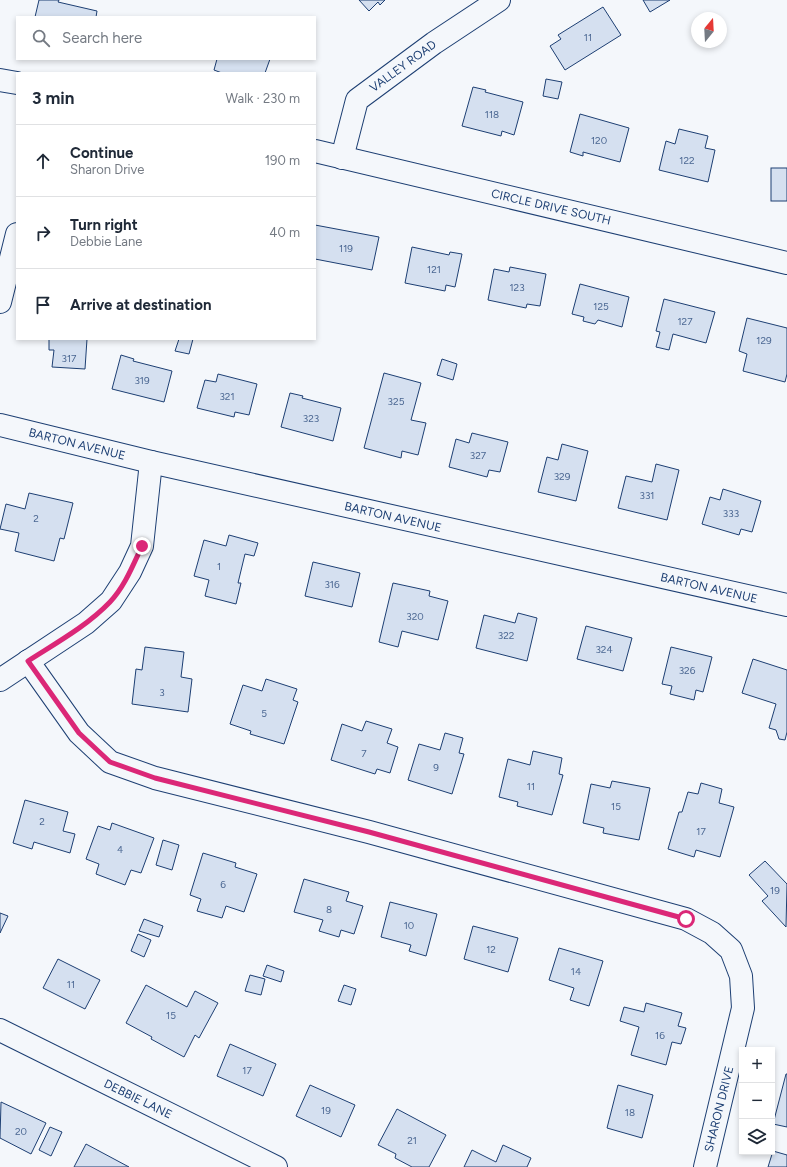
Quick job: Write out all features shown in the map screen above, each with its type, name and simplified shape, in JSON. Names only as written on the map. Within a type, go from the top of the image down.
[{"type":"street","name":"VALLEY ROAD","points":[[342,158],[357,100],[434,43],[499,0]]},
{"type":"street","points":[[0,80],[16,83]]},
{"type":"street","name":"CIRCLE DRIVE SOUTH","points":[[316,151],[787,264]]},
{"type":"street","points":[[0,302],[16,238]]},
{"type":"street","name":"BARTON AVENUE","points":[[0,425],[151,462],[787,605]]},
{"type":"street","points":[[0,680],[86,623],[111,601],[130,572],[142,546],[151,462]]},
{"type":"street","name":"SHARON DRIVE","points":[[28,661],[79,733],[110,762],[155,778],[369,832],[686,919],[712,933],[731,950],[741,976],[743,1008],[705,1167]]},
{"type":"street","name":"DEBBIE LANE","points":[[0,1030],[276,1167]]},
{"type":"building","points":[[39,0],[59,0],[58,2],[97,11],[96,16],[35,16]]},
{"type":"building","points":[[359,0],[385,0],[380,5],[378,2],[369,11]]},
{"type":"building","points":[[643,0],[670,0],[650,12]]},
{"type":"building","points":[[603,7],[621,35],[565,70],[550,46],[561,39],[558,35]]},
{"type":"building","points":[[217,60],[270,60],[265,72],[219,72],[214,70]]},
{"type":"building","points":[[546,79],[562,82],[558,99],[543,96]]},
{"type":"building","points":[[473,87],[486,90],[485,92],[523,102],[514,135],[502,131],[501,136],[462,126]]},
{"type":"building","points":[[580,114],[629,128],[620,162],[583,152],[583,156],[570,152]]},
{"type":"building","points":[[679,129],[708,136],[705,148],[715,150],[708,182],[659,170],[666,141],[675,144]]},
{"type":"building","points":[[771,168],[787,168],[787,201],[771,201]]},
{"type":"building","points":[[316,225],[379,237],[372,270],[316,259]]},
{"type":"building","points":[[412,247],[449,255],[450,252],[462,254],[455,287],[446,285],[445,291],[405,283]]},
{"type":"building","points":[[510,267],[546,274],[540,306],[527,304],[526,308],[488,300],[494,269],[509,272]]},
{"type":"building","points":[[580,284],[629,297],[622,327],[598,320],[595,324],[583,321],[584,317],[572,314]]},
{"type":"building","points":[[664,299],[715,312],[706,343],[673,334],[669,350],[656,347],[660,332],[656,331]]},
{"type":"building","points":[[747,318],[787,328],[787,374],[785,382],[743,371],[747,354],[739,351]]},
{"type":"building","points":[[49,340],[87,340],[85,369],[52,367],[54,350],[49,350]]},
{"type":"building","points":[[179,340],[193,340],[189,354],[175,351]]},
{"type":"building","points":[[121,355],[134,359],[133,361],[172,371],[164,402],[112,389]]},
{"type":"building","points":[[442,359],[457,364],[453,380],[437,375]]},
{"type":"building","points":[[384,373],[421,383],[411,420],[426,423],[418,455],[402,451],[401,458],[364,448]]},
{"type":"building","points":[[218,374],[257,384],[249,415],[235,412],[234,417],[197,408],[205,380],[216,382]]},
{"type":"building","points":[[290,393],[303,396],[302,398],[341,408],[333,441],[281,427]]},
{"type":"building","points":[[472,433],[508,442],[500,472],[489,470],[487,477],[449,467],[456,439],[469,443]]},
{"type":"building","points":[[562,444],[588,451],[576,501],[538,492],[547,457],[558,460]]},
{"type":"building","points":[[656,464],[679,470],[667,520],[618,508],[626,476],[652,482]]},
{"type":"building","points":[[723,489],[761,501],[752,532],[741,529],[739,535],[702,524],[710,497],[720,500]]},
{"type":"building","points":[[29,493],[73,503],[64,539],[60,538],[54,561],[15,551],[19,533],[0,529],[6,504],[25,509]]},
{"type":"building","points":[[229,535],[258,543],[254,556],[245,554],[238,583],[241,583],[236,604],[205,596],[209,580],[194,576],[204,540],[226,546]]},
{"type":"building","points":[[313,562],[360,573],[352,607],[305,596]]},
{"type":"building","points":[[393,583],[430,591],[429,596],[448,601],[438,640],[402,631],[398,647],[379,642]]},
{"type":"building","points":[[518,613],[537,618],[527,661],[476,648],[484,615],[515,623]]},
{"type":"building","points":[[586,626],[632,638],[623,671],[577,659]]},
{"type":"building","points":[[145,647],[184,652],[181,677],[192,679],[188,712],[132,704],[136,669],[142,670]]},
{"type":"building","points":[[671,647],[712,657],[703,692],[696,690],[694,700],[670,694],[672,686],[662,684]]},
{"type":"building","points":[[753,659],[787,670],[787,732],[785,740],[779,739],[776,730],[769,728],[776,704],[742,693]]},
{"type":"building","points":[[266,679],[297,689],[293,700],[298,702],[284,744],[250,734],[251,731],[230,724],[243,685],[262,691]]},
{"type":"building","points":[[366,721],[392,729],[387,743],[398,747],[390,773],[377,769],[375,774],[331,760],[342,724],[362,731]]},
{"type":"building","points":[[445,733],[463,738],[459,753],[464,754],[452,794],[408,780],[419,744],[440,750]]},
{"type":"building","points":[[533,751],[562,758],[559,774],[563,775],[552,815],[517,806],[518,802],[499,797],[508,759],[530,765]]},
{"type":"building","points":[[612,781],[650,788],[639,840],[603,833],[604,828],[583,823],[591,784],[610,788]]},
{"type":"building","points":[[701,783],[722,789],[719,803],[734,807],[720,857],[696,850],[694,857],[668,849],[679,812],[682,812],[688,792],[698,794]]},
{"type":"building","points":[[25,800],[68,812],[63,831],[75,834],[70,853],[34,842],[32,849],[13,843]]},
{"type":"building","points":[[112,823],[154,838],[141,873],[131,870],[125,885],[96,874],[99,864],[86,859],[98,826],[110,830]]},
{"type":"building","points":[[163,840],[179,845],[172,870],[156,865]]},
{"type":"building","points":[[203,853],[236,863],[235,867],[257,874],[244,912],[226,906],[222,918],[197,911],[201,899],[190,895]]},
{"type":"building","points":[[765,861],[787,884],[786,927],[762,901],[768,896],[749,875]]},
{"type":"building","points":[[304,879],[349,892],[346,901],[363,906],[354,934],[341,930],[339,937],[319,931],[323,920],[294,912]]},
{"type":"building","points":[[390,902],[437,914],[426,956],[409,951],[411,945],[381,937]]},
{"type":"building","points":[[0,913],[8,916],[0,933]]},
{"type":"building","points":[[144,919],[163,926],[159,937],[139,931]]},
{"type":"building","points":[[473,926],[518,938],[508,972],[464,959]]},
{"type":"building","points":[[138,934],[151,940],[144,957],[131,951]]},
{"type":"building","points":[[559,948],[603,961],[589,1006],[570,1000],[574,988],[549,980]]},
{"type":"building","points":[[58,959],[100,980],[85,1009],[43,988]]},
{"type":"building","points":[[267,965],[284,971],[281,982],[263,976]]},
{"type":"building","points":[[250,975],[265,979],[261,995],[245,991]]},
{"type":"building","points":[[146,985],[187,1007],[195,991],[218,1003],[199,1038],[195,1035],[184,1057],[126,1023]]},
{"type":"building","points":[[344,985],[356,989],[351,1005],[338,1001]]},
{"type":"building","points":[[646,1003],[682,1013],[678,1026],[686,1028],[681,1044],[672,1042],[666,1065],[631,1055],[639,1027],[620,1021],[624,1007],[644,1012]]},
{"type":"building","points":[[230,1044],[276,1064],[263,1096],[217,1076]]},
{"type":"building","points":[[787,1074],[787,1127],[775,1124],[775,1116]]},
{"type":"building","points":[[310,1085],[355,1105],[341,1137],[296,1116]]},
{"type":"building","points":[[618,1085],[653,1095],[642,1138],[607,1128]]},
{"type":"building","points":[[1,1102],[46,1123],[31,1154],[0,1138]]},
{"type":"building","points":[[397,1109],[446,1135],[429,1167],[412,1167],[395,1158],[396,1154],[378,1145]]},
{"type":"building","points":[[50,1127],[62,1132],[51,1156],[39,1150]]},
{"type":"building","points":[[86,1144],[129,1167],[74,1167]]},
{"type":"building","points":[[503,1145],[531,1158],[527,1167],[464,1167],[472,1150],[496,1162]]},
{"type":"building","points":[[775,1152],[787,1155],[787,1167],[768,1167],[772,1155],[775,1155]]},
{"type":"route","points":[[142,546],[130,572],[111,601],[86,623],[28,661],[79,733],[110,762],[155,778],[369,832],[686,919]]}]
